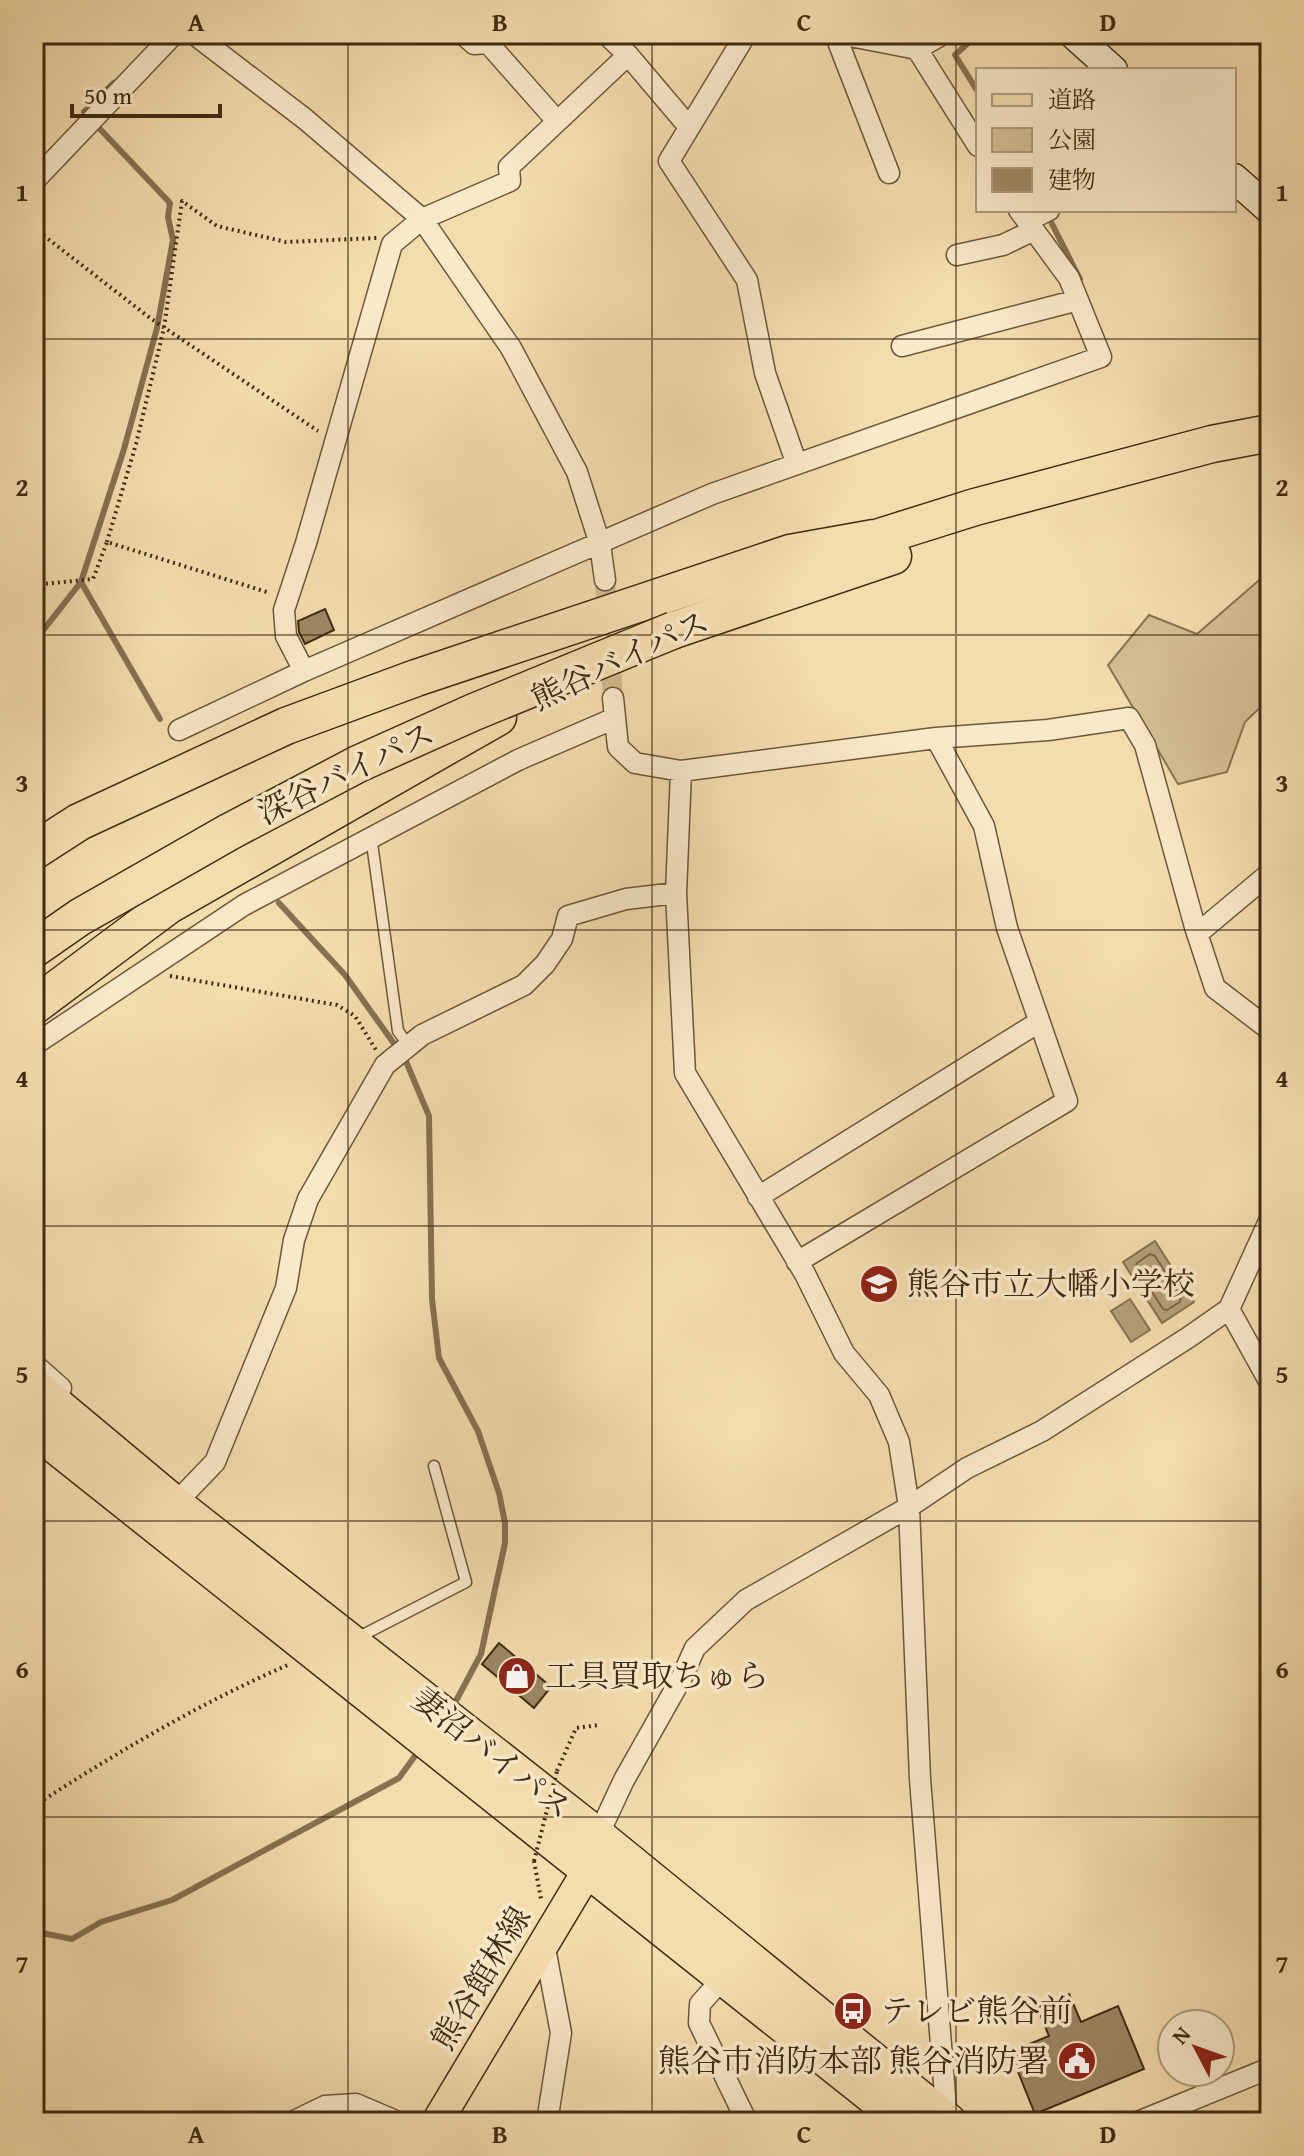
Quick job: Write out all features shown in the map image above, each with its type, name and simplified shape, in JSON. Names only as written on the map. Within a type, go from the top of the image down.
[{"type":"highway","name":"熊谷バイパス","points":[[670,619],[1216,456],[1270,433]]},
{"type":"highway","name":"熊谷バイパス","points":[[34,1006],[169,905],[670,619],[874,538],[975,507],[1216,456],[1270,459]]},
{"type":"highway","points":[[34,851],[79,822],[286,726],[416,678],[790,553],[874,538]]},
{"type":"highway","name":"深谷バイパス","points":[[34,919],[214,814],[345,744],[462,691],[670,619]]},
{"type":"highway","name":"深谷バイパス","points":[[34,949],[80,917],[229,832],[358,764],[670,619]]},
{"type":"highway","name":"妻沼バイパス","points":[[34,1387],[82,1427],[166,1514]]},
{"type":"highway","name":"妻沼バイパス","points":[[34,1428],[166,1514],[333,1647],[588,1870],[906,2122]]},
{"type":"highway","name":"妻沼バイパス","points":[[333,1647],[597,1836],[947,2122]]},
{"type":"main road","name":"熊谷館林線","points":[[437,2122],[588,1870]]},
{"type":"street","points":[[34,181],[174,34]]},
{"type":"street","points":[[194,34],[305,119],[422,219],[511,348],[577,472],[600,544],[605,580]]},
{"type":"street","points":[[463,34],[474,44],[488,43],[557,121]]},
{"type":"street","points":[[606,34],[628,55],[689,127]]},
{"type":"street","points":[[746,34],[669,161],[747,280],[765,373],[796,462]]},
{"type":"street","points":[[837,34],[917,49],[943,34]]},
{"type":"street","points":[[837,34],[889,173]]},
{"type":"street","points":[[1073,34],[1111,68]]},
{"type":"street","points":[[917,49],[976,143]]},
{"type":"street","points":[[304,671],[286,636],[283,620],[390,250],[399,237],[422,219],[510,181],[509,167],[628,55]]},
{"type":"street","points":[[1236,180],[1270,210]]},
{"type":"street","points":[[179,730],[304,671],[712,494],[1101,357],[1069,278],[1027,220],[1003,245],[957,255]]},
{"type":"street","points":[[902,346],[1078,300]]},
{"type":"street","points":[[34,1045],[244,905],[614,708],[618,747],[635,763],[681,771],[936,738],[1048,730],[1129,718],[1145,745],[1215,988],[1270,1030]]},
{"type":"street","points":[[797,1262],[1067,1101],[1007,928],[984,826],[936,738]]},
{"type":"street","points":[[681,771],[676,893],[685,1073],[797,1262],[844,1353],[879,1395],[899,1442],[909,1507],[920,1779],[947,2122]]},
{"type":"street","points":[[1197,934],[1270,873]]},
{"type":"street","points":[[166,1514],[215,1462],[286,1288],[294,1240],[308,1199],[387,1063],[422,1035],[524,985],[545,964],[562,939],[568,916],[626,899],[676,893]]},
{"type":"street","points":[[758,1197],[1039,1022]]},
{"type":"street","points":[[588,1870],[597,1836],[695,1648],[746,1600],[909,1507],[967,1468],[1042,1431],[1229,1309],[1270,1219]]},
{"type":"street","points":[[1229,1309],[1270,1383]]},
{"type":"street","points":[[34,1364],[91,1415],[82,1427]]},
{"type":"street","points":[[544,1943],[561,2033],[547,2122]]},
{"type":"street","points":[[723,1978],[700,2004],[699,2023],[747,2122]]},
{"type":"street","points":[[1138,2122],[1270,2068]]},
{"type":"street","points":[[292,2122],[325,2106],[356,2104],[398,2122]]},
{"type":"lane","points":[[371,836],[398,1031],[408,1046]]},
{"type":"lane","points":[[333,1647],[466,1582],[434,1466]]},
{"type":"path","points":[[34,585],[93,579],[136,444],[164,328],[182,201],[217,226],[286,242],[399,237]]},
{"type":"path","points":[[34,228],[164,328],[335,442]]},
{"type":"path","points":[[107,542],[289,599]]},
{"type":"path","points":[[144,972],[337,1005],[355,1016],[387,1063]]},
{"type":"path","points":[[34,1806],[119,1751],[244,1684],[333,1647]]},
{"type":"path","points":[[543,1907],[534,1861],[557,1771],[576,1728],[598,1725]]},
{"type":"green space","points":[[1265,575],[1270,575],[1270,698],[1245,722],[1227,772],[1178,784],[1108,665],[1149,615],[1197,634]]},
{"type":"water","points":[[1155,1241],[1194,1302],[1162,1323],[1123,1262]]},
{"type":"water","points":[[1130,1299],[1150,1330],[1131,1342],[1111,1311]]},
{"type":"building","points":[[325,609],[334,630],[305,644],[298,621]]},
{"type":"building","name":"工具買取ちゅら","points":[[499,1643],[551,1687],[534,1708],[482,1664]]},
{"type":"building","name":"熊谷市消防本部 熊谷消防署","points":[[1069,1994],[1081,2022],[1118,2006],[1144,2069],[1035,2114],[1010,2052],[1049,2036],[1037,2007]]},
{"type":"waterway","points":[[976,89],[955,55],[978,34]]},
{"type":"waterway","points":[[34,642],[81,582],[124,449],[157,328],[173,240],[168,217],[170,203],[84,112],[114,83]]},
{"type":"waterway","points":[[1047,214],[1080,279]]},
{"type":"waterway","points":[[81,582],[160,719]]},
{"type":"waterway","points":[[279,903],[345,975],[405,1059],[429,1116],[432,1299],[439,1358],[478,1431],[499,1493],[505,1523],[505,1543],[481,1654],[457,1699]]},
{"type":"waterway","points":[[34,1934],[72,1939],[101,1922],[172,1900],[399,1778],[415,1756]]},
{"type":"tunnel","points":[[605,580],[613,698]]},
{"type":"place","name":"熊谷市立大幡小学校","points":[[879,1284]]},
{"type":"place","name":"工具買取ちゅら","points":[[517,1676]]},
{"type":"place","name":"テレビ熊谷前","points":[[853,2011]]},
{"type":"place","name":"熊谷市消防本部 熊谷消防署","points":[[1077,2061]]}]
